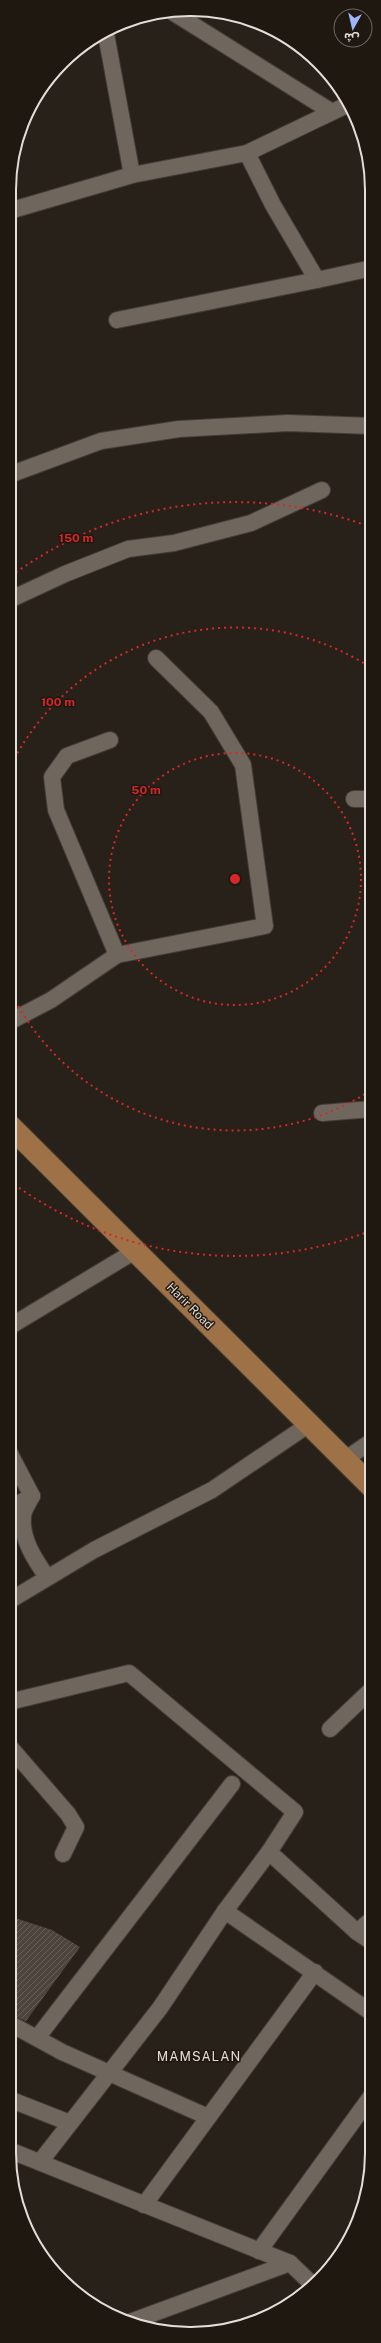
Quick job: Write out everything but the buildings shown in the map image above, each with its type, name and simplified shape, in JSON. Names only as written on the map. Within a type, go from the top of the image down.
[{"type":"main road","name":"Harir Road","points":[[16,1134],[365,1480]]},
{"type":"street","points":[[179,16],[332,112]]},
{"type":"street","points":[[107,37],[132,176]]},
{"type":"street","points":[[16,210],[132,176],[247,153],[344,106]]},
{"type":"street","points":[[247,153],[273,205],[317,280]]},
{"type":"street","points":[[117,320],[365,270]]},
{"type":"street","points":[[16,473],[101,441],[179,428],[288,423],[365,426]]},
{"type":"street","points":[[16,597],[65,574],[128,549],[174,543],[251,523],[322,490]]},
{"type":"street","points":[[16,1018],[51,1000],[117,955],[265,926],[243,765],[211,712],[156,658]]},
{"type":"street","points":[[110,740],[67,756],[52,777],[56,810],[117,955]]},
{"type":"street","points":[[354,799],[365,799]]},
{"type":"street","points":[[322,1113],[365,1110]]},
{"type":"street","points":[[16,1323],[135,1251]]},
{"type":"street","points":[[16,1596],[46,1577],[94,1550],[212,1490],[308,1425]]},
{"type":"street","points":[[344,1460],[365,1446]]},
{"type":"street","points":[[16,1465],[32,1496]]},
{"type":"street","points":[[32,1496],[23,1515],[24,1534],[33,1556],[46,1577]]},
{"type":"street","points":[[16,1505],[32,1496]]},
{"type":"street","points":[[16,1700],[129,1673],[295,1812],[225,1911],[160,2008],[40,2162]]},
{"type":"street","points":[[330,1729],[365,1696]]},
{"type":"street","points":[[16,1754],[68,1814],[76,1827],[63,1854]]},
{"type":"street","points":[[37,2038],[232,1784]]},
{"type":"street","points":[[268,1852],[357,1932],[365,1937]]},
{"type":"street","points":[[225,1911],[365,2008]]},
{"type":"street","points":[[357,1932],[365,1925]]},
{"type":"street","points":[[144,2204],[315,1972]]},
{"type":"street","points":[[16,2027],[110,2073],[208,2118]]},
{"type":"street","points":[[16,2102],[70,2123]]},
{"type":"street","points":[[259,2251],[365,2105]]},
{"type":"street","points":[[16,2153],[290,2263],[309,2281]]},
{"type":"street","points":[[138,2319],[290,2263]]},
{"type":"district","name":"MAMSALAN","points":[[199,2056]]}]
